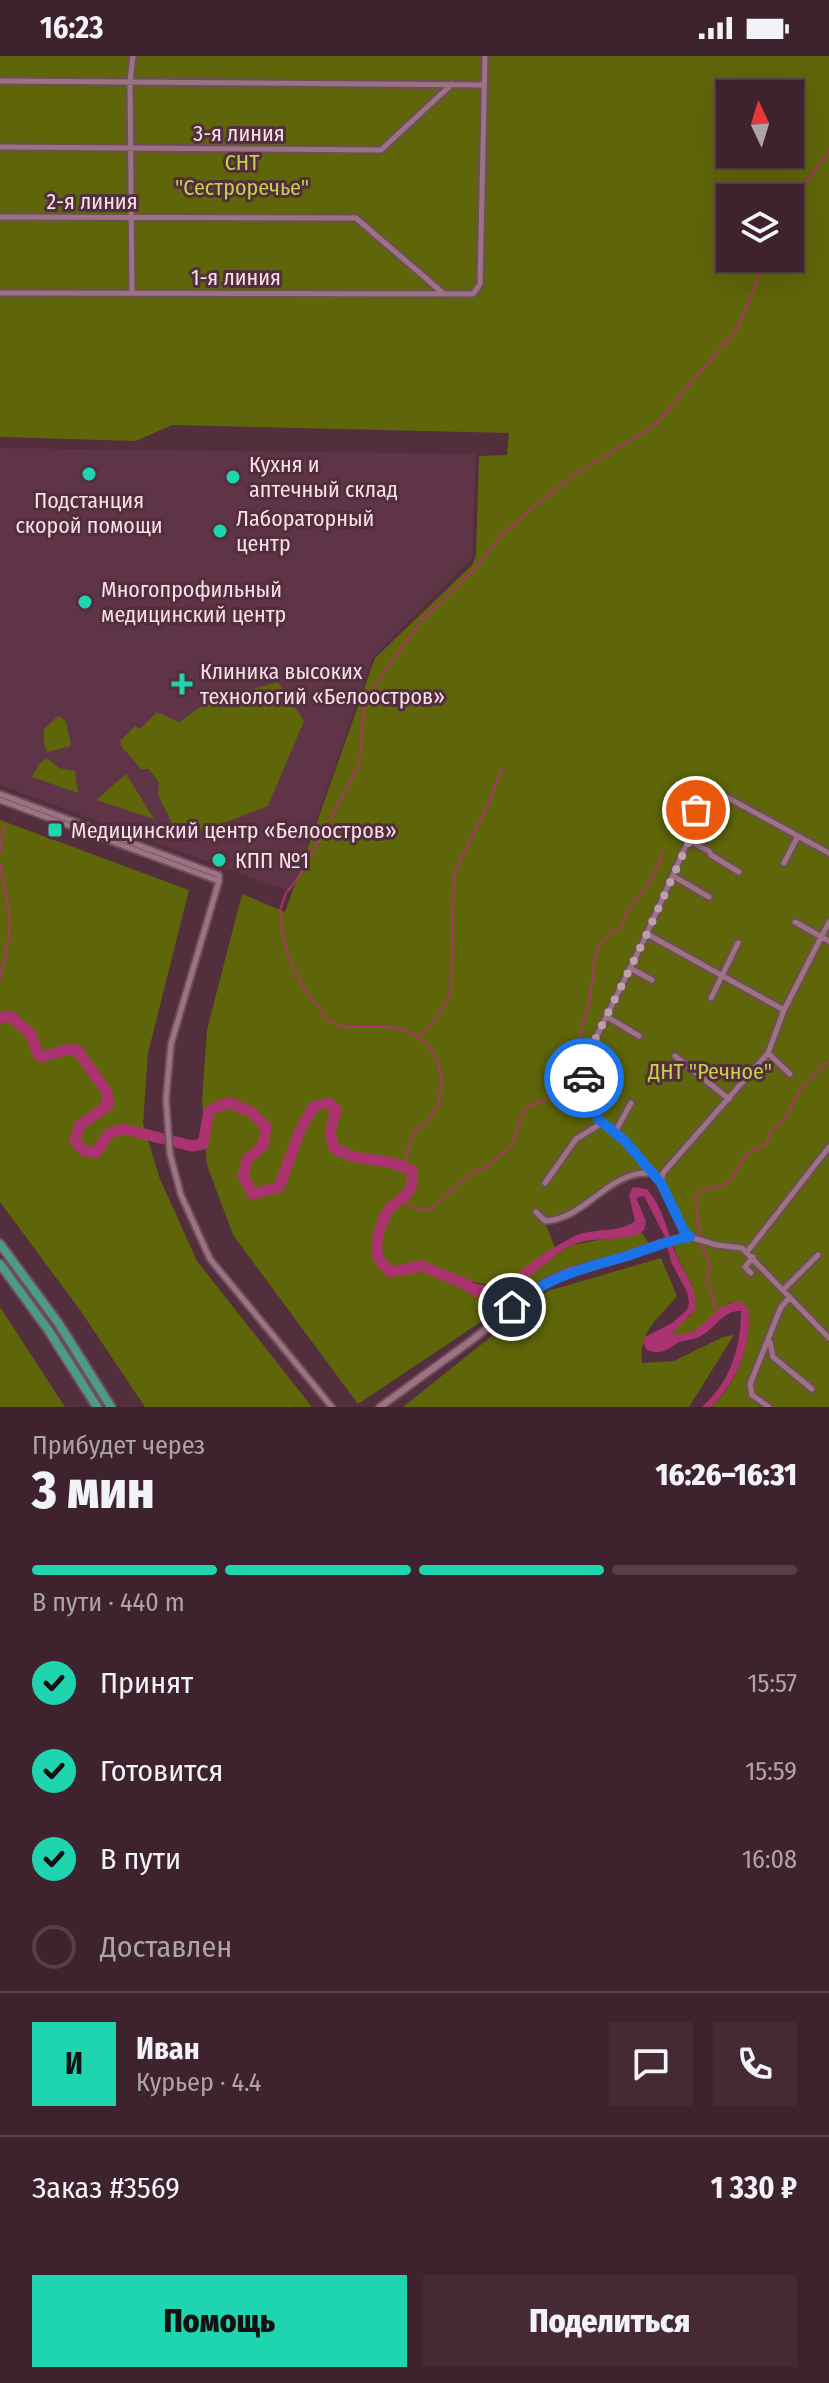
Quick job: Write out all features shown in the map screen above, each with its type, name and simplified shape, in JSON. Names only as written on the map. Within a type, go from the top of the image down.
[{"type":"highway","points":[[0,1244],[59,1324],[111,1407]]},
{"type":"highway","points":[[0,1264],[49,1331],[97,1407]]},
{"type":"street","points":[[132,293],[130,81],[133,56]]},
{"type":"street","points":[[0,81],[484,85],[485,56]]},
{"type":"street","name":"3-я линия","points":[[0,147],[381,150],[452,84]]},
{"type":"street","name":"1-я линия","points":[[0,293],[473,294],[480,284],[484,85]]},
{"type":"street","name":"2-я линия","points":[[0,217],[356,218],[444,294]]},
{"type":"street","points":[[828,1335],[747,1252],[734,1246],[690,1237],[684,1231],[661,1183],[596,1114],[582,1066],[689,841],[696,810],[708,798],[721,794],[829,853]]},
{"type":"street","points":[[0,797],[219,881],[171,1044],[166,1099],[170,1154],[181,1195],[210,1259],[332,1407]]},
{"type":"street","points":[[784,863],[798,836]]},
{"type":"street","points":[[689,841],[739,872]]},
{"type":"street","points":[[673,876],[709,897]]},
{"type":"street","points":[[795,922],[829,941]]},
{"type":"street","points":[[661,1183],[663,1173],[768,1053],[784,1010],[829,922]]},
{"type":"street","points":[[647,934],[784,1010]]},
{"type":"street","points":[[711,998],[738,943]]},
{"type":"street","points":[[630,968],[652,980]]},
{"type":"street","points":[[606,1016],[639,1036]]},
{"type":"street","points":[[768,1053],[790,1074]]},
{"type":"street","points":[[675,1056],[729,1099]]},
{"type":"street","points":[[615,1132],[631,1103]]},
{"type":"street","points":[[545,1183],[576,1139],[602,1123]]},
{"type":"street","points":[[747,1252],[829,1147]]},
{"type":"street","points":[[536,1212],[545,1221],[560,1220],[624,1176],[639,1172],[653,1173]]},
{"type":"street","points":[[380,1407],[544,1283],[567,1272],[690,1237]]},
{"type":"street","points":[[783,1290],[818,1255]]},
{"type":"street","points":[[751,1273],[745,1267],[753,1257]]},
{"type":"street","points":[[769,1407],[752,1395],[750,1384],[781,1307],[790,1297]]},
{"type":"street","points":[[770,1337],[773,1357],[812,1389]]},
{"type":"shaded area","name":"Клиника высоких технологий «Белоостров»","points":[[0,448],[476,454],[472,558],[373,657],[291,892],[0,785]]},
{"type":"shaded area","points":[[633,1187],[647,1189],[657,1204],[694,1294],[695,1310],[671,1334],[693,1331],[730,1303],[740,1302],[748,1308],[748,1335],[741,1362],[728,1386],[711,1407],[702,1407],[720,1387],[732,1364],[739,1338],[741,1311],[724,1317],[705,1334],[663,1352],[647,1350],[643,1343],[645,1337],[672,1323],[687,1310],[689,1304],[687,1292],[671,1262],[665,1237],[644,1196],[636,1198],[646,1221],[644,1230],[639,1234],[572,1245],[502,1296],[478,1298],[456,1285],[459,1277],[482,1285],[498,1284],[575,1236],[628,1225],[635,1221],[629,1195]]},
{"type":"green space","points":[[0,56],[829,56],[829,1407],[711,1407],[728,1387],[740,1365],[747,1341],[749,1315],[730,1302],[690,1333],[671,1335],[691,1315],[692,1285],[673,1242],[691,1238],[684,1231],[654,1175],[624,1176],[574,1211],[545,1222],[555,1248],[511,1279],[489,1284],[459,1277],[501,1296],[572,1245],[641,1232],[650,1245],[565,1269],[546,1278],[358,1404],[233,1235],[207,1165],[202,1100],[207,1030],[242,894],[285,912],[375,658],[472,565],[476,556],[479,456],[507,455],[509,433],[172,425],[136,441],[0,437]]},
{"type":"green space","points":[[278,682],[304,721],[268,806],[209,827],[176,831],[158,795],[159,783],[149,769],[141,769],[120,741],[135,726],[140,729],[157,712],[179,722],[209,701]]},
{"type":"green space","points":[[58,716],[66,721],[71,746],[47,752],[44,729]]},
{"type":"green space","points":[[47,758],[59,768],[75,771],[78,793],[32,777]]},
{"type":"green space","points":[[126,774],[154,819],[96,800]]},
{"type":"green space","points":[[0,820],[189,890],[148,1053],[143,1124],[160,1179],[197,1261],[312,1407],[145,1407],[80,1310],[0,1202]]},
{"type":"green space","points":[[661,1258],[677,1296],[647,1334],[643,1343],[642,1363],[674,1361],[723,1337],[734,1335],[689,1407],[403,1407],[548,1291]]},
{"type":"green space","points":[[0,1307],[65,1407],[0,1407]]},
{"type":"waterway","points":[[804,185],[829,151]]},
{"type":"waterway","points":[[403,1166],[413,1133],[438,1106],[442,1081],[438,1060],[426,1043],[407,1031],[393,1027],[343,1027],[329,1021],[304,989],[288,956],[280,910],[286,893],[300,875],[359,765],[365,699],[422,620],[473,571],[503,533],[569,478],[655,425],[737,329],[761,272]]},
{"type":"waterway","points":[[418,1037],[434,1021],[451,993],[454,872],[502,769]]},
{"type":"waterway","points":[[0,851],[4,825]]},
{"type":"waterway","points":[[402,1200],[415,1208],[429,1211],[472,1172],[485,1167],[511,1147],[525,1109],[571,1091],[575,1053],[590,999],[595,956],[602,940],[621,927],[626,914],[653,876],[664,851]]},
{"type":"waterway","points":[[0,864],[9,921],[0,978]]},
{"type":"waterway","points":[[0,1018],[10,1016],[30,1033],[39,1056],[77,1050],[107,1092],[108,1105],[79,1126],[75,1141],[84,1151],[96,1153],[109,1133],[124,1129],[192,1146],[203,1144],[209,1111],[228,1102],[253,1113],[266,1127],[263,1146],[248,1158],[243,1175],[252,1194],[279,1187],[300,1130],[313,1107],[328,1103],[336,1109],[330,1133],[334,1148],[354,1157],[392,1163],[412,1171],[410,1189],[391,1207],[382,1223],[377,1244],[381,1262],[390,1272],[422,1266],[468,1285]]},
{"type":"waterway","points":[[700,1237],[695,1197],[703,1190],[728,1183],[747,1153],[767,1144],[769,1132],[786,1118],[800,1089],[829,1060]]},
{"type":"waterway","points":[[701,1244],[710,1264],[706,1283],[717,1313]]},
{"type":"way so far","points":[[584,1078],[582,1066],[689,841],[696,810]]},
{"type":"place","name":"Подстанция скорой помощи","points":[[89,474]]},
{"type":"place","name":"Кухня и аптечный склад","points":[[233,477]]},
{"type":"place","name":"Лабораторный центр","points":[[220,531]]},
{"type":"place","name":"Многопрофильный медицинский центр","points":[[85,602]]},
{"type":"place","name":"Клиника высоких технологий «Белоостров»","points":[[182,684]]},
{"type":"place","name":"Медицинский центр «Белоостров»","points":[[55,830]]},
{"type":"place","name":"КПП №1","points":[[219,860]]},
{"type":"route","points":[[512,1307],[544,1283],[567,1272],[690,1237],[684,1231],[661,1183],[647,1165],[625,1141],[598,1119],[592,1093],[584,1078]]},
{"type":"park label","name":"СНТ \"Сестроречье\"","points":[[242,174]]},
{"type":"park label","name":"ДНТ \"Речное\"","points":[[710,1071]]}]
